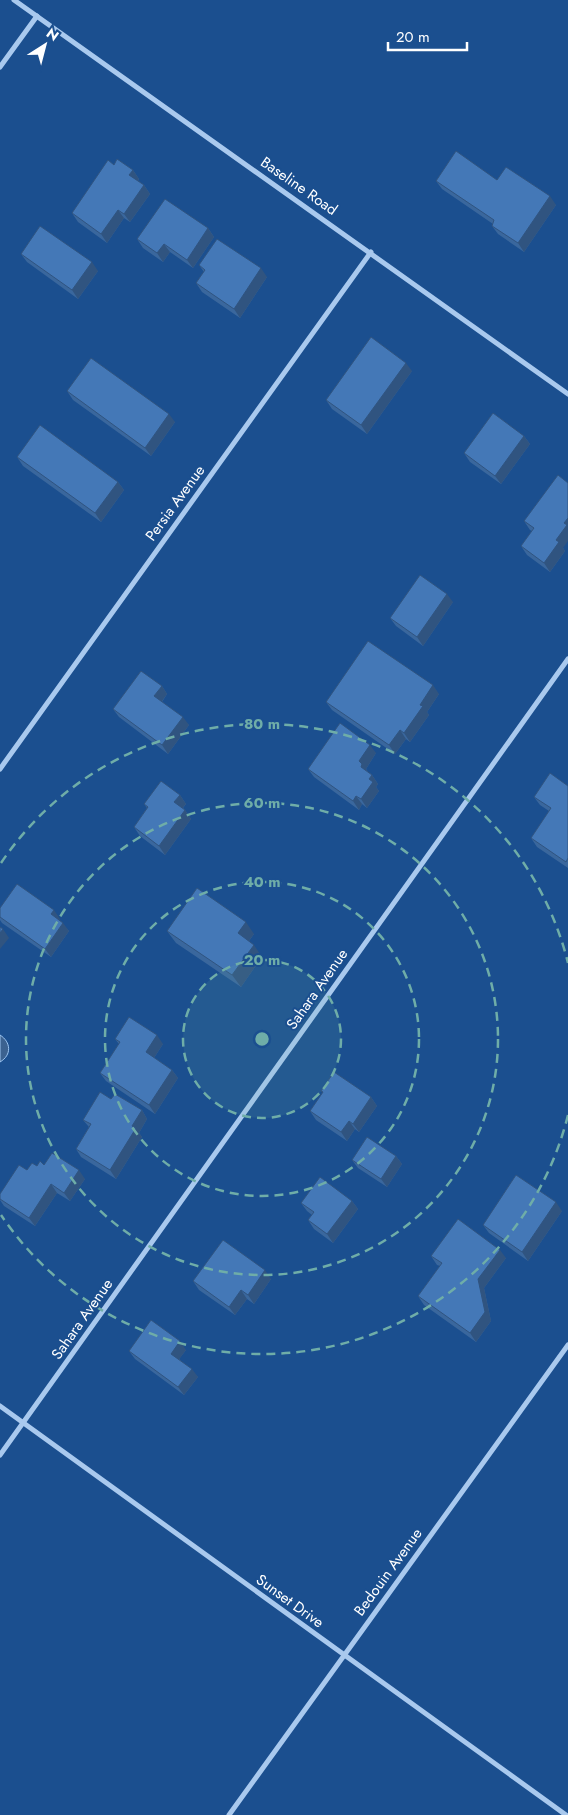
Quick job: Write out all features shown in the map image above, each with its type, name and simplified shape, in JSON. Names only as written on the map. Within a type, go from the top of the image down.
[{"type":"street","name":"Baseline Road","points":[[14,0],[371,252],[568,394]]},
{"type":"street","points":[[0,67],[37,16]]},
{"type":"street","name":"Persia Avenue","points":[[0,769],[371,252]]},
{"type":"street","name":"Sahara Avenue","points":[[0,1456],[568,659]]},
{"type":"street","name":"Bedouin Avenue","points":[[229,1815],[568,1345]]},
{"type":"street","name":"Sunset Drive","points":[[0,1406],[566,1815]]},
{"type":"water","points":[[0,1035],[4,1038],[9,1048],[7,1056],[0,1062]]},
{"type":"building","points":[[456,151],[497,180],[506,167],[550,196],[518,243],[492,226],[494,220],[436,181]]},
{"type":"building","points":[[117,159],[133,170],[129,175],[144,185],[124,214],[118,210],[101,234],[72,213],[108,160],[114,165]]},
{"type":"building","points":[[165,199],[208,228],[187,260],[164,244],[157,253],[137,239]]},
{"type":"building","points":[[40,226],[92,262],[72,290],[21,254]]},
{"type":"building","points":[[217,239],[261,268],[234,309],[196,283],[205,270],[199,265]]},
{"type":"building","points":[[371,337],[406,363],[361,425],[326,400]]},
{"type":"building","points":[[91,358],[169,414],[145,448],[67,391]]},
{"type":"building","points":[[493,413],[524,436],[495,476],[464,453]]},
{"type":"building","points":[[40,425],[118,482],[95,513],[17,457]]},
{"type":"building","points":[[558,475],[568,483],[568,518],[564,523],[567,525],[556,540],[559,542],[544,563],[521,546],[534,528],[524,521]]},
{"type":"building","points":[[420,575],[447,594],[417,637],[390,618]]},
{"type":"building","points":[[368,641],[433,685],[420,705],[423,706],[404,733],[400,730],[389,745],[326,702]]},
{"type":"building","points":[[141,671],[162,686],[154,696],[183,717],[162,745],[113,709]]},
{"type":"building","points":[[340,723],[370,745],[359,761],[362,764],[361,767],[372,775],[369,779],[373,782],[361,799],[356,796],[353,801],[308,769]]},
{"type":"building","points":[[550,773],[568,786],[568,858],[566,862],[531,838],[551,808],[534,797]]},
{"type":"building","points":[[161,781],[180,795],[174,802],[185,810],[159,846],[134,827],[148,807],[144,804]]},
{"type":"building","points":[[17,884],[54,910],[51,914],[63,923],[45,949],[0,917],[0,908]]},
{"type":"building","points":[[197,888],[246,922],[238,933],[254,945],[232,975],[167,931]]},
{"type":"building","points":[[129,1017],[157,1035],[146,1052],[172,1070],[149,1105],[100,1073],[120,1042],[115,1039]]},
{"type":"building","points":[[334,1072],[371,1097],[353,1124],[349,1121],[341,1132],[310,1111]]},
{"type":"building","points":[[100,1092],[111,1099],[115,1094],[142,1110],[132,1126],[136,1128],[110,1170],[76,1149],[91,1124],[83,1120]]},
{"type":"building","points":[[367,1137],[396,1156],[381,1179],[352,1160]]},
{"type":"building","points":[[52,1153],[79,1170],[64,1193],[51,1184],[29,1218],[0,1199],[0,1194],[19,1165],[27,1170],[32,1163],[37,1166],[40,1161],[44,1165]]},
{"type":"building","points":[[516,1175],[556,1202],[522,1252],[483,1225]]},
{"type":"building","points":[[320,1177],[352,1201],[327,1234],[308,1220],[314,1212],[301,1203]]},
{"type":"building","points":[[458,1219],[500,1250],[478,1279],[485,1312],[470,1333],[418,1296],[442,1263],[431,1256]]},
{"type":"building","points":[[223,1240],[265,1270],[248,1295],[241,1290],[229,1307],[193,1281]]},
{"type":"building","points":[[151,1320],[180,1341],[171,1354],[192,1369],[178,1387],[129,1351]]}]
